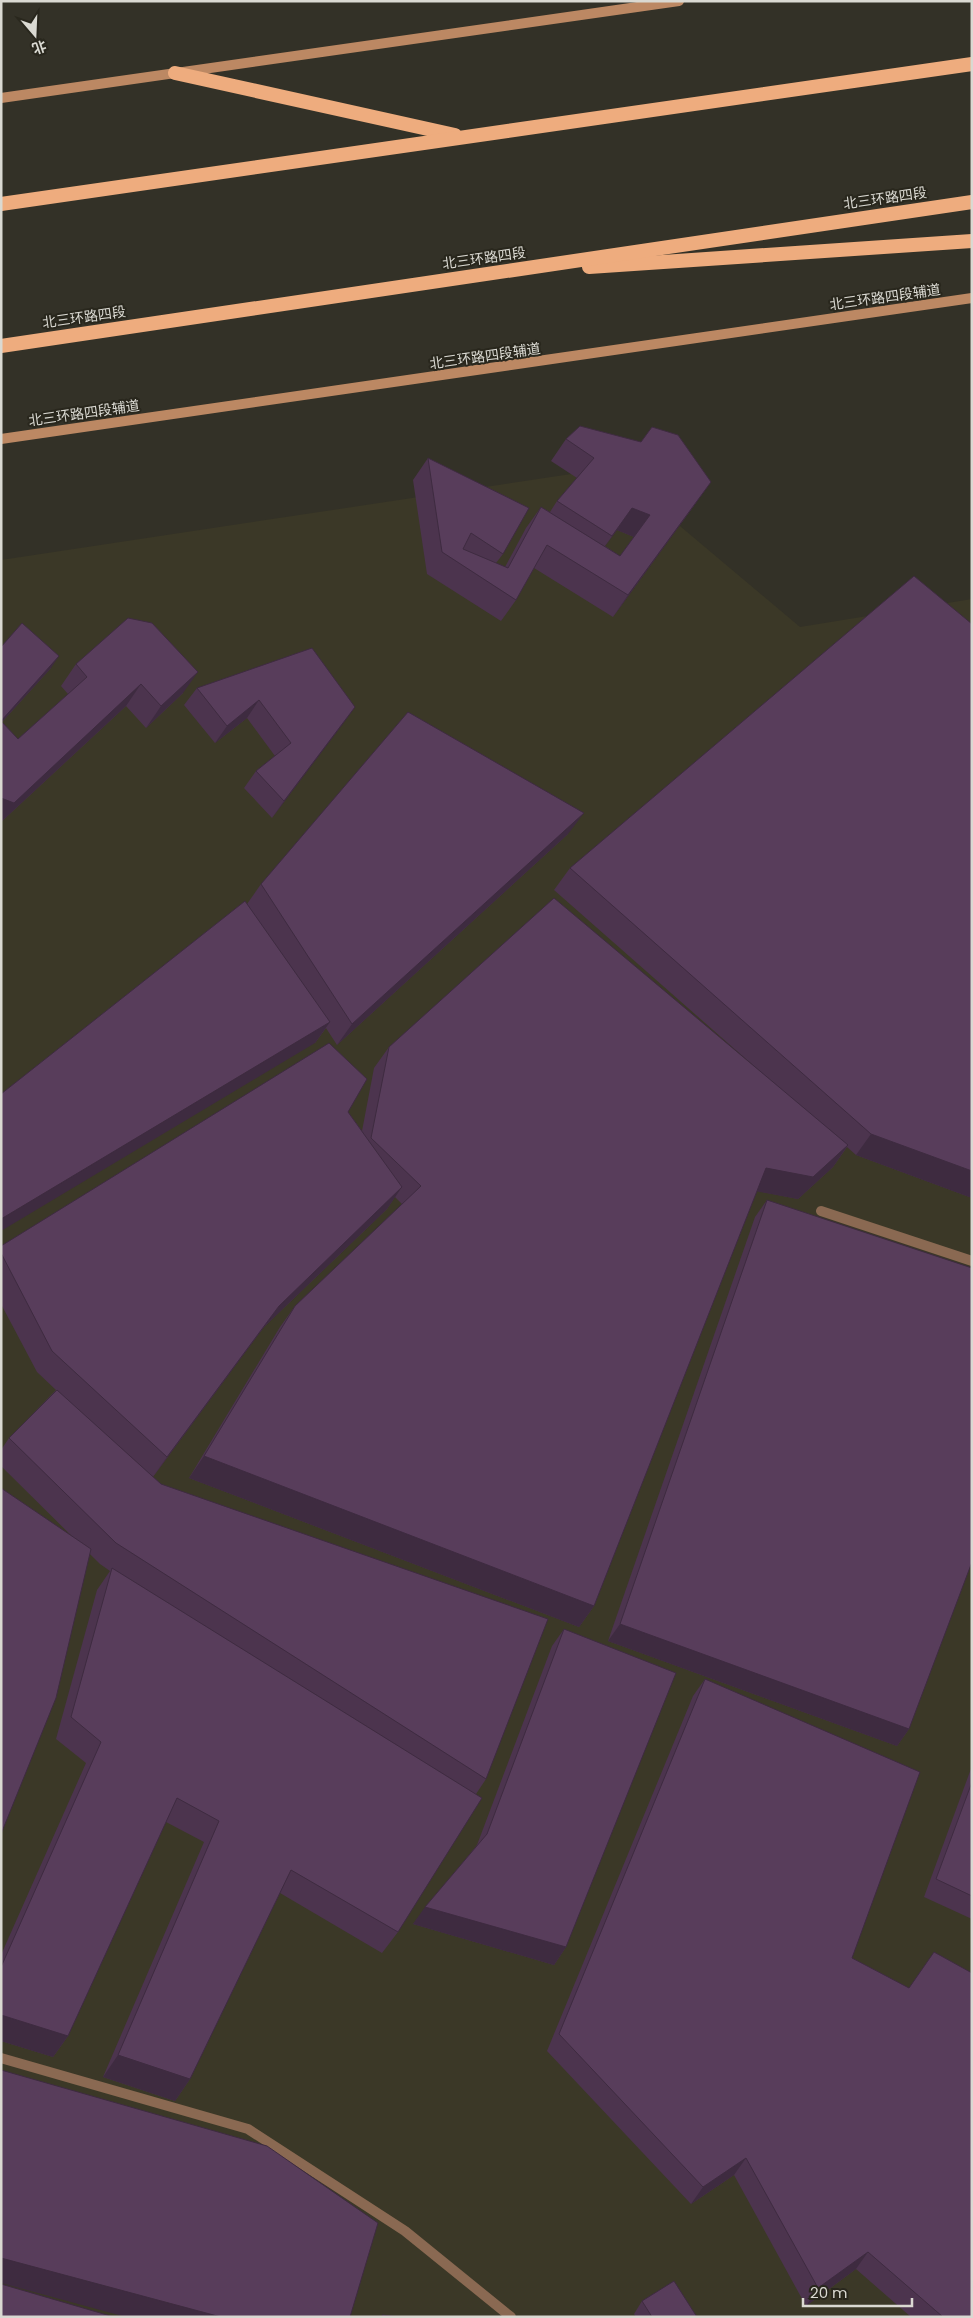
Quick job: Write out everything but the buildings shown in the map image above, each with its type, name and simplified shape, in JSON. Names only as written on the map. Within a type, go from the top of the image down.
[{"type":"highway","points":[[1,204],[972,64]]},
{"type":"highway","points":[[175,73],[463,137]]},
{"type":"highway","name":"北三环路四段","points":[[1,346],[972,202]]},
{"type":"highway","points":[[488,274],[972,241]]},
{"type":"main road","points":[[1,98],[679,1]]},
{"type":"main road","name":"北三环路四段辅道","points":[[1,439],[972,298]]},
{"type":"street","points":[[821,1211],[972,1261]]},
{"type":"street","points":[[1,2058],[248,2129],[404,2231],[511,2317]]},
{"type":"shaded area","points":[[611,468],[800,627],[972,599],[972,2317],[1,2317],[1,560]]}]
